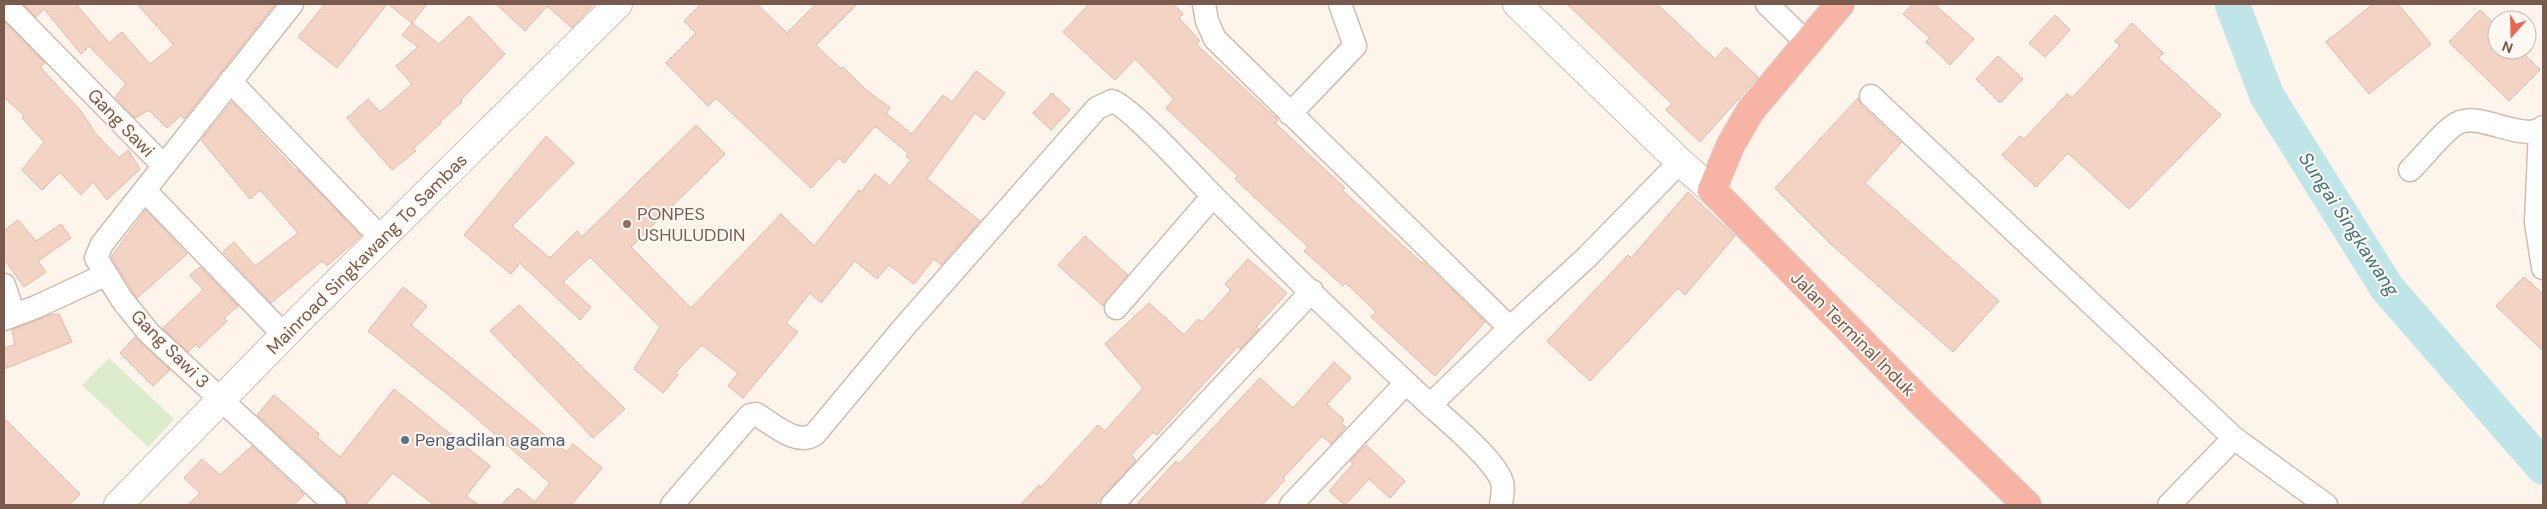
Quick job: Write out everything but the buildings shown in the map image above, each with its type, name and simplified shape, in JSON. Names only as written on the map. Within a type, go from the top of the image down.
[{"type":"highway","points":[[1712,190],[1731,144],[1751,110],[1806,42],[1840,4]]},
{"type":"highway","name":"Jalan Terminal Induk","points":[[1712,190],[1908,389],[2027,505]]},
{"type":"street","name":"Gang Sawi","points":[[5,4],[163,165],[292,4]]},
{"type":"street","name":"Mainroad Singkawang To Sambas","points":[[118,505],[222,401],[284,335],[618,4]]},
{"type":"street","points":[[1204,4],[1207,21],[1215,39],[1510,328]]},
{"type":"street","points":[[1290,114],[1355,46],[1340,4]]},
{"type":"street","name":"Jalan Terminal Induk","points":[[1517,4],[1680,162],[1712,190]]},
{"type":"street","points":[[1767,4],[1806,42]]},
{"type":"street","points":[[230,81],[382,239]]},
{"type":"street","points":[[1872,96],[2234,438],[2326,505]]},
{"type":"street","points":[[672,505],[750,415],[756,414],[798,440],[807,440],[815,434],[905,326],[1097,108],[1112,101],[1122,106],[1406,383],[1470,441],[1498,474],[1504,492],[1501,505]]},
{"type":"street","points":[[2410,170],[2446,131],[2461,121],[2478,121],[2516,130],[2542,129],[2536,222],[2543,268]]},
{"type":"street","points":[[1430,405],[1587,257],[1680,162]]},
{"type":"street","name":"Gang Sawi 3","points":[[163,165],[102,244],[96,258],[105,275],[149,333],[335,505]]},
{"type":"street","points":[[1116,308],[1213,196]]},
{"type":"street","points":[[152,198],[284,335]]},
{"type":"street","points":[[4,285],[9,317],[105,275]]},
{"type":"street","points":[[1112,505],[1312,290]]},
{"type":"street","points":[[1291,505],[1406,383]]},
{"type":"street","points":[[2169,505],[2234,438]]},
{"type":"green space","points":[[109,358],[174,419],[148,447],[82,385]]},
{"type":"waterway","name":"Sungai Singkawang","points":[[2232,4],[2267,96],[2387,288],[2543,467]]},
{"type":"place","name":"PONPES USHULUDDIN","points":[[627,224]]},
{"type":"place","name":"Pengadilan agama","points":[[405,440]]}]
